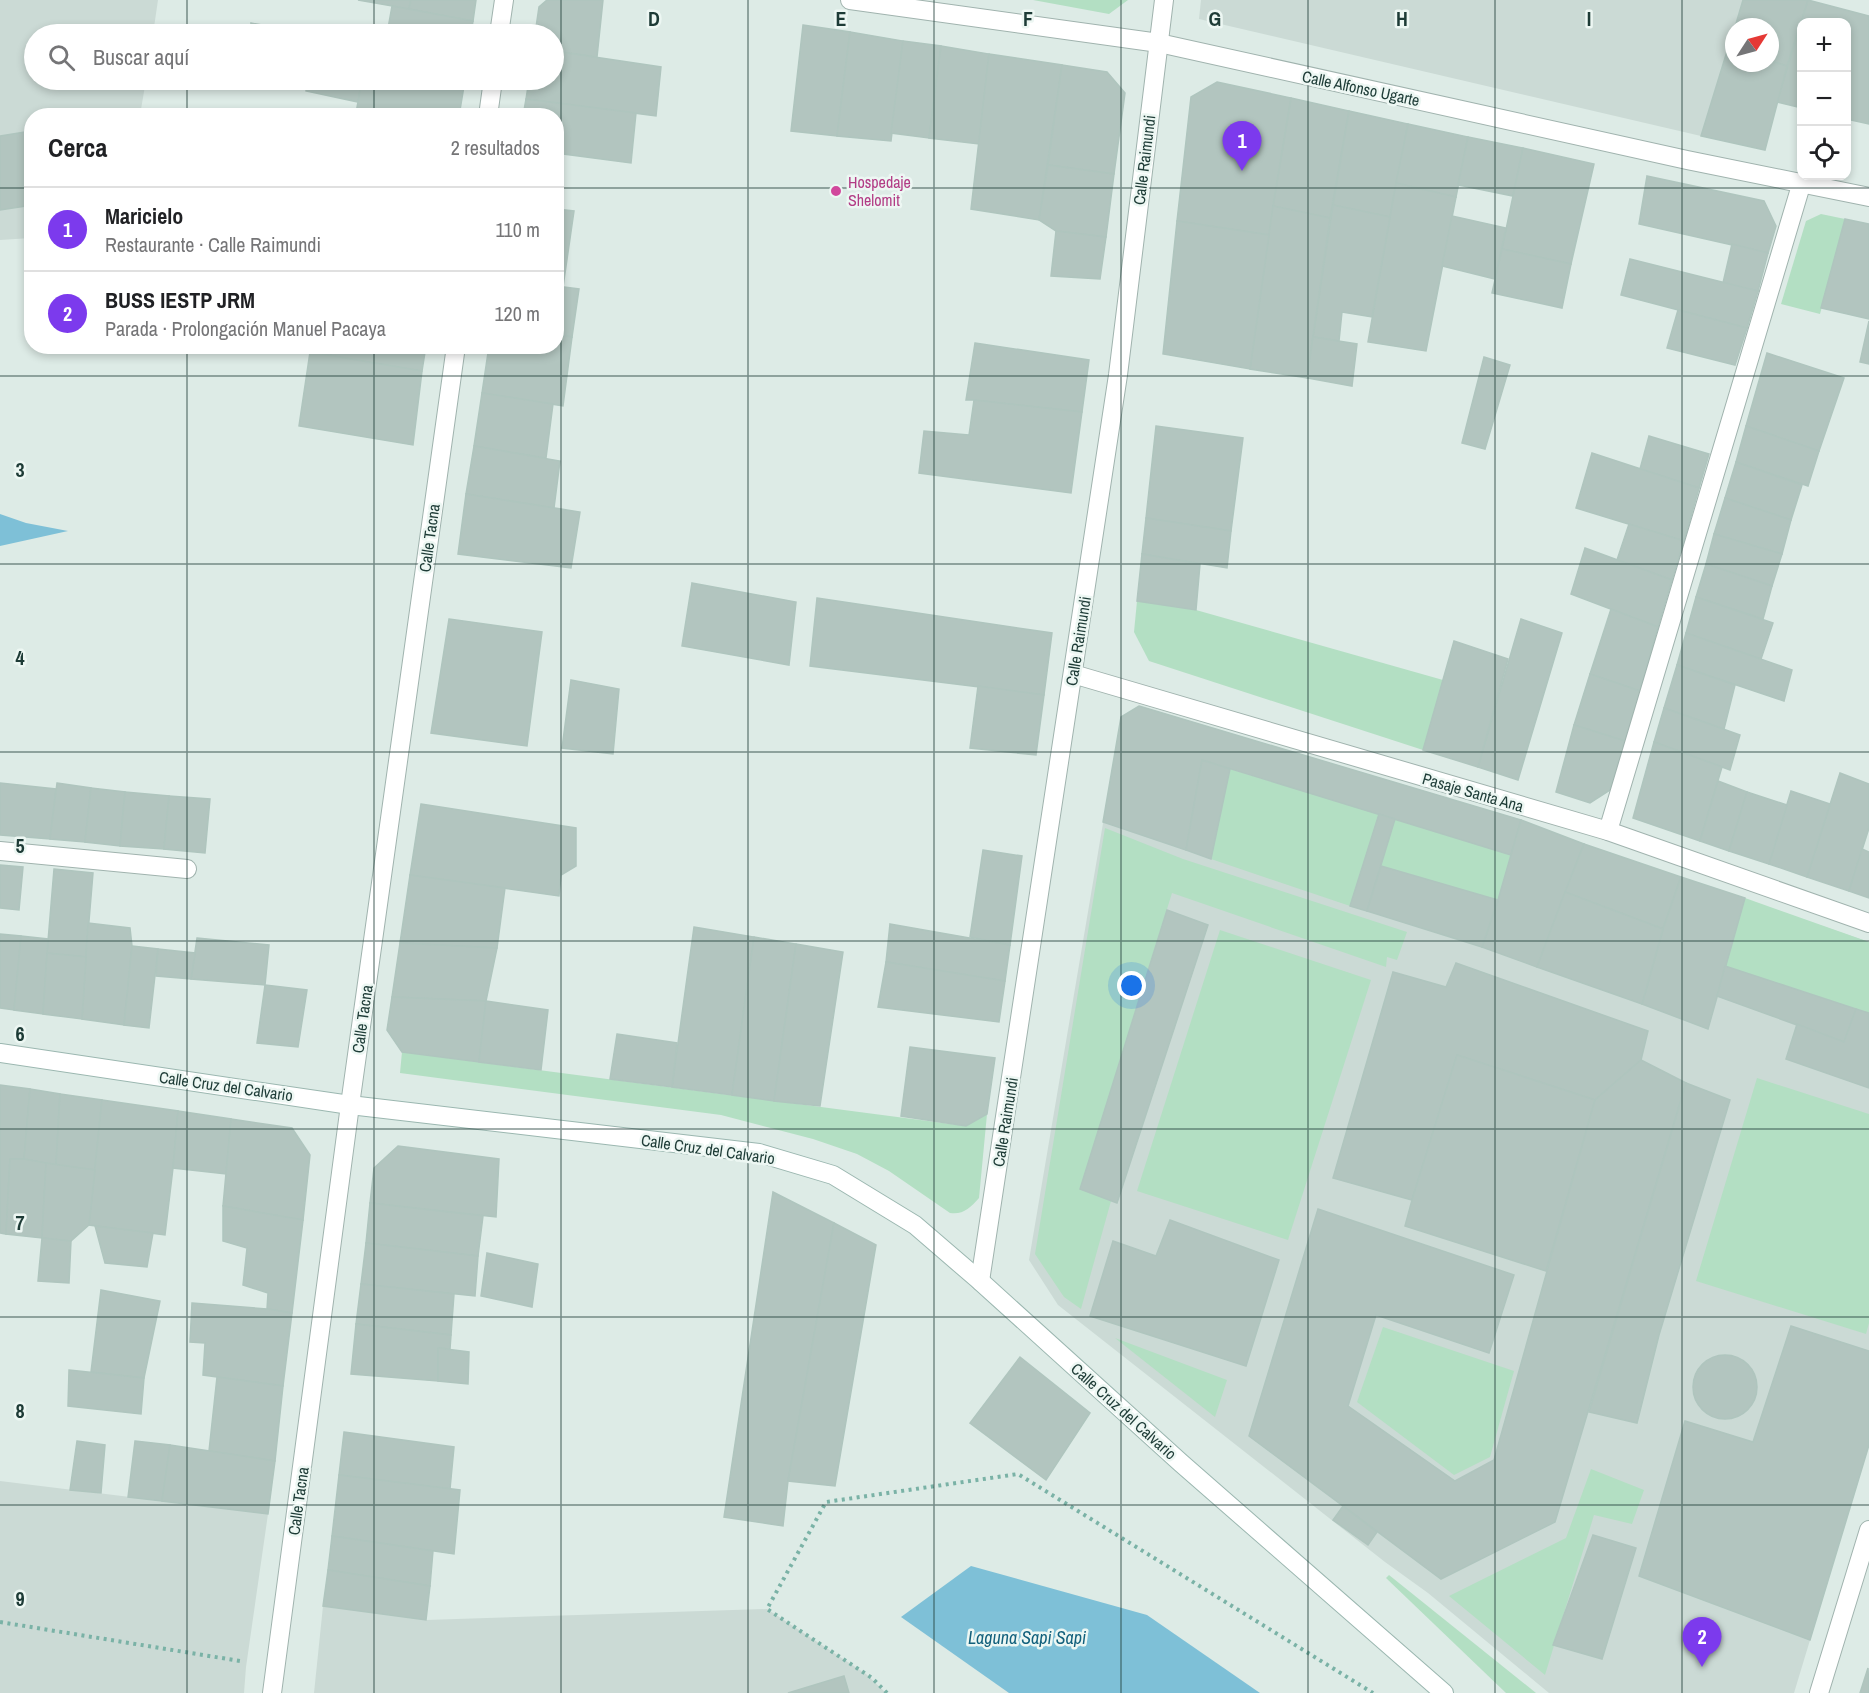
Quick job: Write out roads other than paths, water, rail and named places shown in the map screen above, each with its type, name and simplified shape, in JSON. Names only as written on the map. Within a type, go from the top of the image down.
[{"type":"street","points":[[500,24],[504,0]]},
{"type":"street","name":"Calle Alfonso Ugarte","points":[[850,0],[1159,43],[1687,160],[1869,197]]},
{"type":"street","name":"Calle Raimundi","points":[[980,1281],[1118,375],[1164,0]]},
{"type":"street","points":[[489,108],[492,90]]},
{"type":"street","points":[[1608,831],[1802,182]]},
{"type":"street","name":"Calle Tacna","points":[[272,1693],[350,1105],[455,354]]},
{"type":"street","name":"Pasaje Santa Ana","points":[[1073,674],[1608,831],[1869,923]]},
{"type":"street","points":[[0,851],[187,869]]},
{"type":"street","name":"Calle Cruz del Calvario","points":[[0,1053],[350,1105],[759,1153],[833,1175],[915,1225],[1181,1463],[1444,1693]]},
{"type":"street","points":[[1819,1693],[1869,1530]]},
{"type":"water","points":[[0,514],[26,523],[68,531],[0,546]]},
{"type":"water","name":"Laguna Sapi Sapi","points":[[971,1566],[1147,1615],[1260,1693],[1009,1693],[901,1617]]},
{"type":"place","name":"Maricielo","points":[[1242,171]]},
{"type":"place","name":"Hospedaje Shelomit","points":[[836,191]]},
{"type":"place","name":"BUSS IESTP JRM","points":[[1702,1667]]}]
